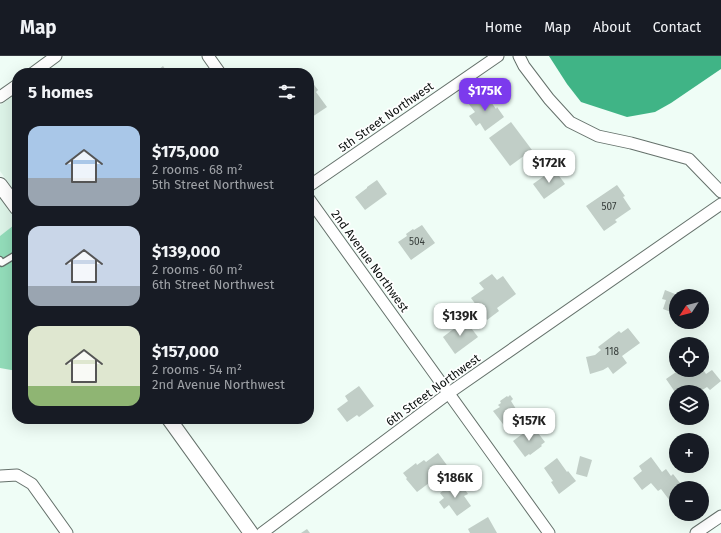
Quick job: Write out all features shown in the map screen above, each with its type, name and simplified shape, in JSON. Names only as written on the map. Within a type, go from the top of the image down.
[{"type":"street","points":[[40,68],[56,56]]},
{"type":"street","points":[[208,56],[216,68]]},
{"type":"street","name":"5th Street Northwest","points":[[314,183],[498,56]]},
{"type":"street","points":[[519,56],[524,66],[549,99],[570,122],[598,136],[631,143],[689,159],[721,192]]},
{"type":"street","points":[[0,97],[12,88]]},
{"type":"street","points":[[0,185],[12,201]]},
{"type":"street","name":"6th Street Northwest","points":[[262,533],[449,393],[721,204]]},
{"type":"street","name":"2nd Avenue Northwest","points":[[314,206],[549,533]]},
{"type":"street","points":[[173,424],[251,533]]},
{"type":"street","points":[[0,476],[16,475],[32,484],[67,533]]},
{"type":"street","points":[[696,533],[721,516]]},
{"type":"lane","points":[[0,260],[2,263],[12,257]]},
{"type":"shaded area","points":[[549,56],[721,56],[721,69],[655,112],[627,117],[581,102],[567,84]]},
{"type":"shaded area","points":[[12,97],[12,188],[0,171],[0,105]]},
{"type":"shaded area","points":[[0,198],[12,214],[12,227],[0,236]]},
{"type":"shaded area","points":[[12,227],[12,370],[0,368],[0,236]]},
{"type":"building","points":[[314,85],[318,90],[316,92],[327,107],[314,116]]},
{"type":"building","points":[[484,92],[496,109],[497,107],[504,117],[485,131],[480,123],[476,126],[469,116],[475,112],[468,103]]},
{"type":"building","points":[[511,122],[532,150],[510,166],[489,138]]},
{"type":"building","points":[[554,169],[565,184],[544,199],[533,184]]},
{"type":"building","points":[[377,180],[387,194],[365,210],[355,197]]},
{"type":"building","points":[[617,185],[625,196],[623,197],[631,209],[615,220],[617,222],[604,231],[586,206]]},
{"type":"building","points":[[422,225],[435,243],[411,260],[398,242],[407,236],[406,234],[413,229],[414,230]]},
{"type":"building","points":[[492,274],[497,280],[503,276],[516,294],[497,308],[499,311],[487,320],[471,298],[484,289],[479,283]]},
{"type":"building","points":[[665,290],[669,292],[669,311],[663,309],[666,300],[662,299]]},
{"type":"building","points":[[465,320],[478,337],[455,354],[443,337]]},
{"type":"building","points":[[628,328],[640,343],[622,356],[627,363],[613,374],[608,367],[590,374],[586,357],[595,355],[601,350],[598,347],[619,331],[621,333]]},
{"type":"building","points":[[712,370],[721,381],[710,390],[709,385],[670,385],[666,379],[669,377],[709,377],[709,372]]},
{"type":"building","points":[[359,386],[374,406],[359,417],[357,415],[347,422],[337,409],[348,401],[345,396]]},
{"type":"building","points":[[510,395],[513,399],[511,401],[521,417],[506,428],[493,411],[500,407],[498,405],[501,403],[500,401]]},
{"type":"building","points":[[534,428],[545,442],[530,455],[529,454],[525,457],[513,441],[529,429]]},
{"type":"building","points":[[438,453],[449,468],[417,492],[403,473],[416,463],[417,465],[424,460],[426,462]]},
{"type":"building","points":[[580,456],[592,460],[587,477],[576,474]]},
{"type":"building","points":[[651,457],[662,472],[666,469],[671,476],[673,474],[678,481],[669,481],[669,500],[661,489],[658,491],[651,483],[642,490],[633,478],[642,471],[639,466]]},
{"type":"building","points":[[557,458],[567,472],[568,471],[576,481],[559,494],[551,482],[553,481],[544,468]]},
{"type":"building","points":[[455,482],[460,489],[463,487],[468,494],[464,496],[471,506],[457,516],[449,505],[444,509],[439,502],[444,498],[440,493]]},
{"type":"building","points":[[488,517],[497,533],[470,533],[468,529]]},
{"type":"building","points":[[307,529],[310,533],[301,533]]}]
